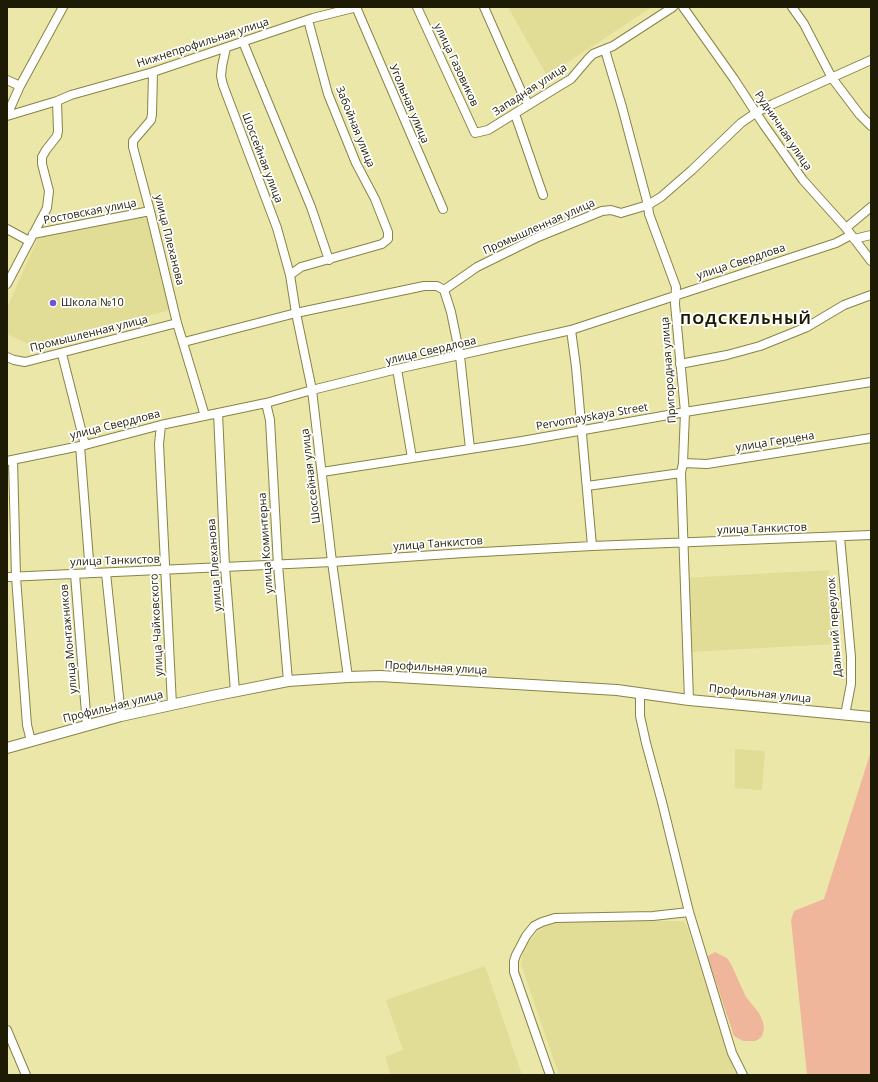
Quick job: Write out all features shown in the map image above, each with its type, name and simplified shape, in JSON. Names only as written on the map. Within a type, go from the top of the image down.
[{"type":"main road","name":"Профильная улица","points":[[7,748],[121,716],[172,704],[288,681],[348,677],[380,676],[617,690],[689,700],[871,717]]},
{"type":"street","points":[[7,115],[20,86],[63,7]]},
{"type":"street","name":"Нижнепрофильная улица","points":[[7,115],[153,72],[308,20],[356,7]]},
{"type":"street","name":"Угольная улица","points":[[356,7],[443,209]]},
{"type":"street","name":"улица Газовиков","points":[[417,7],[475,132]]},
{"type":"street","points":[[484,7],[522,93],[529,105]]},
{"type":"street","name":"Западная улица","points":[[475,132],[488,130],[571,79],[593,54],[613,46],[673,7]]},
{"type":"street","name":"Рудничная улица","points":[[683,7],[803,180],[846,228],[871,261]]},
{"type":"street","points":[[792,7],[804,24],[832,78],[860,115],[871,126]]},
{"type":"street","name":"Забойная улица","points":[[308,20],[328,94],[356,163],[375,199],[388,232],[388,240],[382,244],[329,260]]},
{"type":"street","points":[[243,42],[311,207],[329,260],[301,267],[290,275]]},
{"type":"street","name":"Шоссейная улица","points":[[226,48],[221,71],[223,85],[274,219],[290,275],[296,313],[312,390],[332,562],[348,677]]},
{"type":"street","name":"Пригородная улица","points":[[605,50],[615,80],[648,205],[649,214],[676,287],[675,304],[685,412],[683,463],[681,473],[689,700]]},
{"type":"street","name":"Промышленная улица","points":[[444,290],[477,267],[538,237],[602,211],[611,210],[622,213],[648,205],[661,197],[692,170],[740,123],[773,104],[871,60]]},
{"type":"street","name":"улица Плеханова","points":[[153,72],[151,120],[133,141],[133,146],[177,323],[184,342],[205,416]]},
{"type":"street","points":[[7,80],[20,86]]},
{"type":"street","points":[[7,284],[44,215],[49,199],[49,191],[42,164],[42,158],[46,150],[57,136],[57,101]]},
{"type":"street","points":[[515,114],[543,195]]},
{"type":"street","points":[[846,228],[871,207]]},
{"type":"street","name":"Ростовская улица","points":[[31,238],[150,211]]},
{"type":"street","points":[[7,229],[31,238]]},
{"type":"street","name":"улица Свердлова","points":[[10,460],[83,445],[161,425],[266,403],[312,390],[571,330],[853,237],[871,235]]},
{"type":"street","points":[[184,342],[296,313],[424,286],[437,286],[444,290],[451,312],[460,356],[470,449]]},
{"type":"street","points":[[680,364],[727,355],[760,346],[807,327],[844,305],[871,295]]},
{"type":"street","name":"Промышленная улица","points":[[7,357],[25,362],[62,354],[177,323]]},
{"type":"street","points":[[571,330],[576,367],[592,546]]},
{"type":"street","points":[[62,354],[83,445],[90,573]]},
{"type":"street","points":[[397,370],[412,458]]},
{"type":"street","name":"Pervomayskaya Street","points":[[322,472],[470,449],[871,382]]},
{"type":"street","name":"улица Коминтерна","points":[[266,403],[270,420],[278,565],[288,681]]},
{"type":"street","name":"улица Плеханова","points":[[218,413],[226,567],[235,692]]},
{"type":"street","name":"улица Чайковского","points":[[161,425],[159,444],[172,704]]},
{"type":"street","name":"улица Герцена","points":[[683,463],[707,464],[871,438]]},
{"type":"street","points":[[10,460],[16,577],[27,725],[31,741]]},
{"type":"street","points":[[587,486],[681,473]]},
{"type":"street","name":"улица Танкистов","points":[[7,577],[278,565],[592,546],[871,535]]},
{"type":"street","name":"Дальний переулок","points":[[840,537],[851,657],[850,684],[845,715]]},
{"type":"street","points":[[106,573],[121,716]]},
{"type":"street","name":"улица Монтажников","points":[[75,574],[87,726]]},
{"type":"street","points":[[640,694],[640,716],[646,743],[689,912],[732,1053],[743,1075]]},
{"type":"street","points":[[550,1075],[514,972],[514,961],[516,955],[526,936],[534,926],[555,918],[653,916],[689,912]]},
{"type":"street","points":[[7,1030],[26,1075]]},
{"type":"shaded area","points":[[508,7],[652,7],[547,76]]},
{"type":"shaded area","points":[[148,212],[170,310],[32,346],[7,334],[7,308],[38,238]]},
{"type":"shaded area","points":[[829,570],[833,644],[688,652],[684,578]]},
{"type":"shaded area","points":[[735,749],[765,751],[762,790],[735,788]]},
{"type":"shaded area","points":[[871,751],[871,1075],[807,1075],[791,920],[794,911],[824,899]]},
{"type":"shaded area","points":[[560,921],[683,921],[686,924],[736,1075],[559,1075],[521,964],[525,946],[538,931],[550,924]]},
{"type":"shaded area","points":[[715,952],[727,958],[746,997],[759,1013],[764,1029],[762,1036],[755,1041],[743,1041],[734,1036],[708,959],[708,956]]},
{"type":"shaded area","points":[[485,966],[522,1075],[391,1075],[385,1057],[403,1050],[386,1000]]},
{"type":"place","name":"Школа №10","points":[[53,303]]},
{"type":"district","name":"ПОДСКЕЛЬНЫЙ","points":[[746,320]]}]
